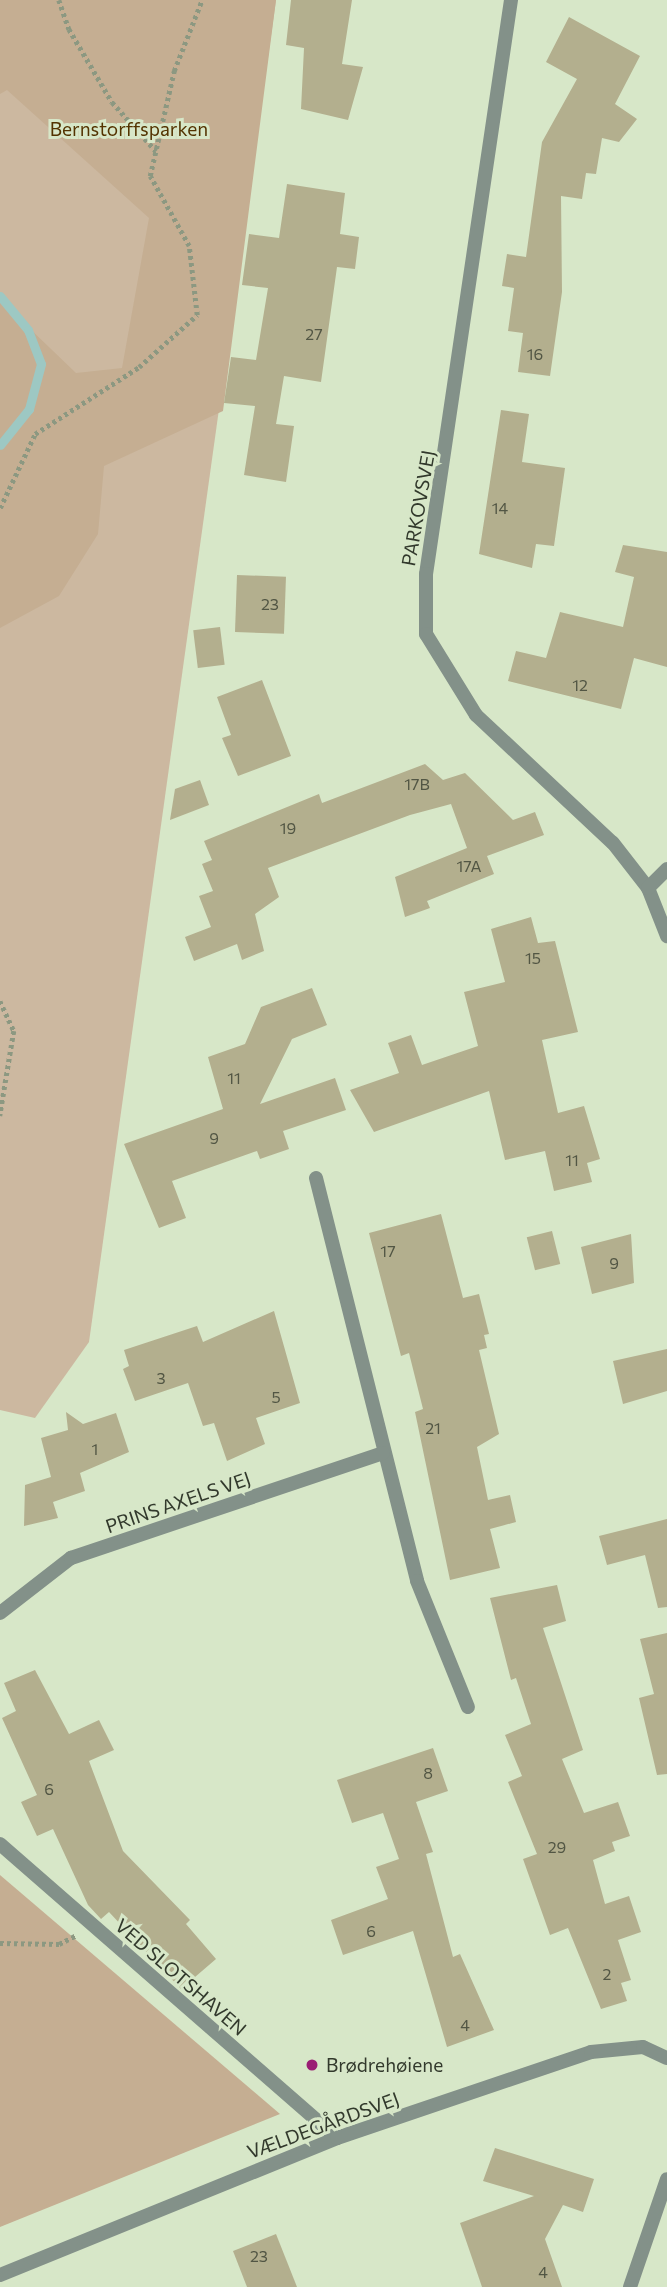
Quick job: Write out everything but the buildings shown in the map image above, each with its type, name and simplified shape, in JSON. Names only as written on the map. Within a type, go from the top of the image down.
[{"type":"street","name":"PARKOVSVEJ","points":[[511,0],[426,574],[426,634],[476,715],[614,843],[648,888],[667,936]]},
{"type":"street","points":[[648,888],[667,869]]},
{"type":"street","points":[[316,1178],[383,1453],[418,1581],[468,1707]]},
{"type":"street","name":"PRINS AXELS VEJ","points":[[0,1613],[71,1558],[383,1453]]},
{"type":"street","name":"VED SLOTSHAVEN","points":[[0,1844],[337,2138]]},
{"type":"street","name":"VÆLDEGÅRDSVEJ","points":[[0,2275],[337,2138],[591,2052],[643,2047],[667,2058]]},
{"type":"street","points":[[631,2287],[667,2179]]},
{"type":"path","points":[[59,0],[112,102],[156,151]]},
{"type":"path","points":[[0,508],[36,434],[139,367],[197,315],[189,246],[150,176],[173,71],[202,0]]},
{"type":"path","points":[[0,1001],[14,1031],[0,1116]]},
{"type":"path","points":[[0,1943],[59,1944],[94,1927]]},
{"type":"green space","name":"Bernstorffsparken","points":[[0,0],[276,0],[89,1342],[35,1418],[0,1410]]},
{"type":"green space","points":[[0,0],[276,0],[223,411],[104,466],[98,534],[59,596],[0,628],[0,300],[76,373],[122,368],[149,218],[7,90],[0,94]]},
{"type":"green space","points":[[0,1875],[280,2114],[0,2227]]},
{"type":"waterway","points":[[0,296],[28,330],[41,364],[29,409],[0,445]]},
{"type":"place","name":"Brødrehøiene","points":[[312,2065]]}]
